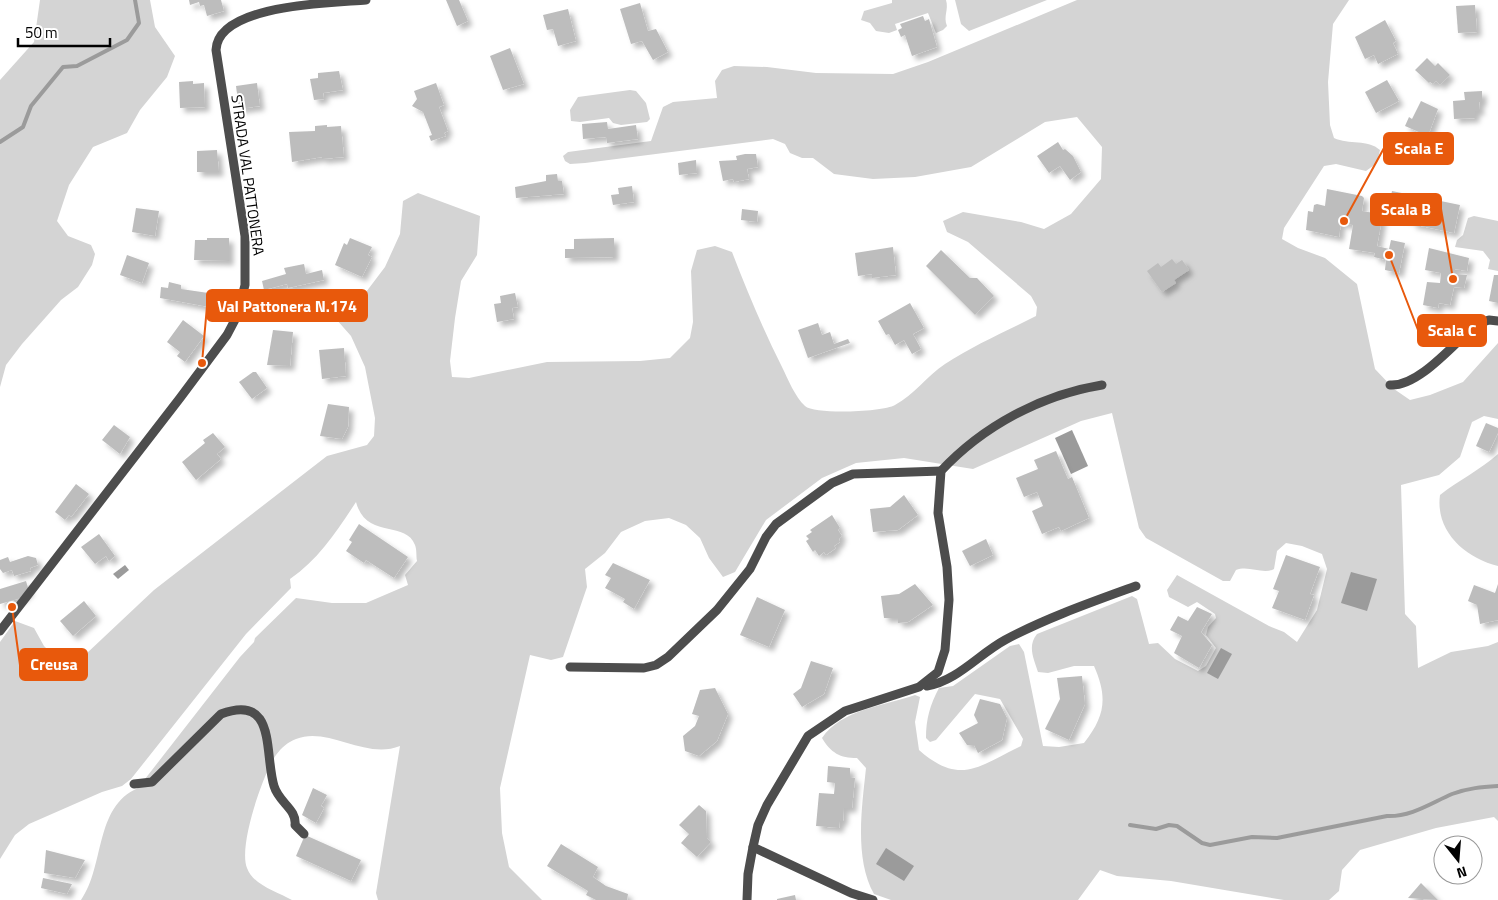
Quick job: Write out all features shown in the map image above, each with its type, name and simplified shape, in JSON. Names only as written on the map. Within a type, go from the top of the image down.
[{"type":"street","name":"STRADA VAL PATTONERA","points":[[0,631],[227,335],[240,308],[246,275],[245,236],[216,50],[219,37],[229,26],[258,15],[301,4],[366,0]]},
{"type":"street","points":[[1390,385],[1402,385],[1417,376],[1477,324],[1489,320],[1498,321]]},
{"type":"street","points":[[919,687],[938,672],[948,634],[947,567],[938,513],[941,471],[954,457],[988,431],[1033,404],[1102,385]]},
{"type":"street","points":[[570,667],[644,668],[656,665],[668,657],[717,610],[750,569],[766,537],[776,524],[840,479],[853,474],[941,471]]},
{"type":"street","points":[[747,900],[748,874],[758,825],[767,805],[808,736],[846,710],[949,679],[1011,638],[1136,586]]},
{"type":"street","points":[[134,784],[152,782],[221,714],[233,709],[246,709],[255,713],[262,722],[267,736],[274,787],[282,802],[294,812],[296,817],[295,825],[304,834]]},
{"type":"street","points":[[753,847],[851,893],[873,900]]},
{"type":"shaded area","points":[[40,0],[150,0],[155,27],[175,56],[167,77],[140,110],[127,133],[93,147],[69,185],[57,221],[68,236],[91,245],[95,254],[92,265],[78,287],[61,300],[6,365],[0,387],[0,80],[34,42]]},
{"type":"shaded area","points":[[892,0],[946,0],[947,26],[936,33],[928,13],[895,24],[897,30],[889,33],[876,31],[870,23],[861,20],[864,11],[892,3]]},
{"type":"shaded area","points":[[955,0],[1047,0],[969,31],[961,24]]},
{"type":"shaded area","points":[[1077,0],[1349,0],[1333,24],[1328,82],[1330,125],[1334,138],[1370,144],[1380,150],[1377,163],[1366,171],[1336,164],[1324,166],[1284,228],[1282,239],[1298,248],[1325,258],[1357,284],[1375,369],[1394,389],[1410,400],[1430,395],[1463,382],[1498,343],[1498,419],[1484,416],[1472,422],[1460,457],[1439,475],[1401,485],[1405,614],[1416,626],[1418,668],[1451,652],[1488,646],[1498,642],[1498,821],[1494,817],[1436,828],[1360,850],[1342,870],[1339,891],[1329,900],[1284,900],[1171,881],[1117,876],[1100,870],[1078,900],[891,900],[874,894],[864,865],[862,849],[861,832],[866,768],[857,758],[841,756],[829,747],[822,738],[830,728],[864,710],[915,695],[920,697],[915,722],[919,750],[947,768],[959,770],[982,765],[1021,746],[1023,739],[1000,699],[975,694],[936,740],[930,742],[926,738],[931,706],[939,688],[953,686],[1010,646],[1019,644],[1024,652],[1043,746],[1059,747],[1084,743],[1096,724],[1102,706],[1103,697],[1094,666],[1074,666],[1048,673],[1038,672],[1032,648],[1032,643],[1037,634],[1132,596],[1137,599],[1149,644],[1158,643],[1175,659],[1198,671],[1206,666],[1216,648],[1206,635],[1208,627],[1216,618],[1215,614],[1197,602],[1188,607],[1169,597],[1167,590],[1177,575],[1269,626],[1284,632],[1297,642],[1317,610],[1327,569],[1322,554],[1302,546],[1286,543],[1277,551],[1274,569],[1270,571],[1236,570],[1230,581],[1223,581],[1146,538],[1139,528],[1112,413],[1081,421],[973,469],[904,458],[856,463],[822,478],[766,520],[735,572],[723,577],[709,558],[700,538],[686,525],[669,518],[645,521],[621,532],[605,553],[585,569],[587,587],[563,657],[551,660],[530,655],[500,788],[502,833],[509,867],[542,900],[378,900],[376,893],[400,746],[387,749],[373,749],[334,739],[308,736],[290,742],[276,755],[253,810],[246,844],[245,858],[247,868],[254,879],[292,900],[81,900],[89,886],[102,838],[114,809],[124,797],[138,788],[240,657],[254,642],[255,638],[296,598],[332,603],[366,603],[408,585],[405,575],[417,561],[415,545],[403,533],[377,526],[368,521],[361,514],[356,502],[319,553],[290,579],[291,588],[246,634],[131,779],[122,786],[102,792],[29,824],[15,835],[0,859],[0,642],[15,621],[34,628],[44,646],[62,664],[86,654],[154,590],[327,456],[367,445],[374,436],[375,418],[365,367],[351,336],[336,319],[305,310],[255,317],[249,311],[253,302],[306,292],[340,291],[360,300],[385,267],[400,234],[403,201],[418,193],[480,216],[477,255],[461,281],[450,361],[452,377],[469,378],[547,362],[640,361],[670,358],[690,338],[693,322],[691,271],[697,250],[715,246],[732,252],[775,353],[795,393],[805,406],[822,411],[849,412],[895,405],[956,357],[1036,316],[1037,307],[1031,296],[968,242],[947,232],[943,221],[963,212],[1021,222],[1044,229],[1071,214],[1101,179],[1102,147],[1077,117],[1045,122],[971,167],[915,177],[873,179],[834,174],[813,158],[802,158],[790,153],[785,144],[773,139],[585,163],[570,164],[565,161],[563,156],[568,152],[651,141],[663,107],[673,102],[717,98],[715,81],[722,70],[734,66],[767,67],[816,73],[893,74],[928,62]]},
{"type":"shaded area","points":[[630,90],[636,91],[646,103],[650,119],[647,122],[621,125],[613,123],[609,118],[580,122],[571,121],[570,110],[578,97]]},
{"type":"shaded area","points":[[1474,216],[1498,221],[1498,271],[1488,269],[1490,260],[1483,251],[1455,247],[1457,240],[1463,235],[1468,218]]},
{"type":"shaded area","points":[[1072,430],[1088,466],[1071,474],[1055,438]]},
{"type":"shaded area","points":[[1498,454],[1498,566],[1474,557],[1455,541],[1447,531],[1442,520],[1440,495]]},
{"type":"shaded area","points":[[125,565],[129,570],[118,579],[113,574]]},
{"type":"shaded area","points":[[1351,572],[1377,579],[1367,611],[1341,603]]},
{"type":"shaded area","points":[[1221,648],[1232,654],[1218,679],[1207,673]]},
{"type":"shaded area","points":[[886,848],[914,866],[904,881],[876,864]]},
{"type":"building","points":[[189,0],[221,0],[224,11],[207,16],[204,5],[200,6],[199,2],[190,5]]},
{"type":"building","points":[[446,0],[459,0],[468,21],[457,26]]},
{"type":"building","points":[[640,3],[648,31],[656,29],[668,52],[653,60],[642,41],[631,44],[620,9]]},
{"type":"building","points":[[1475,5],[1477,32],[1458,33],[1456,6]]},
{"type":"building","points":[[568,9],[576,41],[558,46],[553,29],[547,30],[543,15]]},
{"type":"building","points":[[923,16],[925,21],[929,19],[937,47],[912,56],[905,35],[901,37],[898,30],[902,28],[900,24]]},
{"type":"building","points":[[1385,20],[1396,41],[1393,43],[1398,54],[1378,64],[1374,55],[1365,59],[1355,37]]},
{"type":"building","points":[[510,48],[524,84],[503,90],[490,56]]},
{"type":"building","points":[[1427,58],[1435,66],[1438,63],[1450,75],[1440,85],[1436,81],[1433,84],[1429,83],[1415,70]]},
{"type":"building","points":[[339,71],[343,90],[323,93],[324,99],[314,100],[310,79],[318,78],[318,73]]},
{"type":"building","points":[[1387,80],[1399,101],[1376,113],[1365,92]]},
{"type":"building","points":[[193,81],[193,84],[204,83],[205,107],[180,108],[179,82]]},
{"type":"building","points":[[257,83],[260,106],[239,109],[236,86]]},
{"type":"building","points":[[436,83],[444,105],[439,107],[448,131],[444,133],[446,136],[431,141],[429,136],[432,135],[423,112],[412,106],[417,99],[414,91]]},
{"type":"building","points":[[1482,91],[1482,102],[1479,102],[1480,111],[1475,111],[1475,118],[1454,119],[1453,101],[1465,100],[1464,92]]},
{"type":"building","points":[[1421,101],[1438,109],[1428,136],[1405,126],[1409,117],[1412,119]]},
{"type":"building","points":[[607,122],[608,129],[636,125],[638,139],[607,143],[606,137],[583,139],[582,124]]},
{"type":"building","points":[[327,125],[327,127],[341,126],[344,157],[322,159],[322,157],[292,162],[289,132],[315,131],[315,126]]},
{"type":"building","points":[[1058,142],[1063,150],[1065,149],[1073,156],[1081,172],[1070,180],[1060,166],[1049,173],[1037,156]]},
{"type":"building","points":[[217,150],[219,172],[197,172],[197,151]]},
{"type":"building","points":[[756,154],[758,167],[747,169],[749,179],[734,182],[733,179],[723,181],[719,161],[737,160],[736,156]]},
{"type":"building","points":[[696,160],[697,173],[679,175],[678,163]]},
{"type":"building","points":[[557,174],[558,181],[562,181],[564,194],[516,198],[515,187],[546,181],[546,175]]},
{"type":"building","points":[[632,186],[634,202],[613,205],[611,195],[619,194],[618,188]]},
{"type":"building","points":[[1327,189],[1362,196],[1364,198],[1362,211],[1380,214],[1382,219],[1377,246],[1389,249],[1391,240],[1405,243],[1399,273],[1385,270],[1386,260],[1374,257],[1375,253],[1349,249],[1353,225],[1341,223],[1339,237],[1306,230],[1308,211],[1313,212],[1314,205],[1317,204],[1325,206]]},
{"type":"building","points":[[1392,191],[1460,205],[1454,233],[1412,224],[1412,220],[1387,214]]},
{"type":"building","points":[[136,208],[159,211],[155,236],[132,232]]},
{"type":"building","points":[[742,209],[758,211],[757,222],[741,220]]},
{"type":"building","points":[[207,238],[229,238],[229,261],[194,260],[195,240],[207,240]]},
{"type":"building","points":[[350,238],[372,247],[368,255],[372,257],[362,277],[335,265],[344,243],[347,245]]},
{"type":"building","points":[[614,238],[614,257],[565,258],[565,249],[574,249],[574,239]]},
{"type":"building","points":[[893,247],[896,275],[872,278],[872,274],[858,276],[855,253]]},
{"type":"building","points":[[1429,248],[1469,258],[1467,271],[1455,269],[1455,274],[1467,275],[1464,288],[1454,287],[1450,305],[1439,303],[1438,308],[1423,305],[1427,282],[1440,283],[1441,273],[1425,270]]},
{"type":"building","points":[[941,250],[970,278],[977,278],[994,296],[975,315],[926,266]]},
{"type":"building","points":[[127,255],[149,263],[142,283],[120,275]]},
{"type":"building","points":[[1172,259],[1176,264],[1182,260],[1189,270],[1174,280],[1176,283],[1162,292],[1147,271],[1158,263],[1161,267]]},
{"type":"building","points":[[304,264],[306,274],[322,270],[324,280],[288,288],[287,284],[264,290],[262,281],[286,274],[284,268]]},
{"type":"building","points":[[1494,275],[1498,275],[1498,303],[1489,301]]},
{"type":"building","points":[[169,282],[181,285],[181,289],[222,295],[220,309],[160,298],[161,287],[168,288]]},
{"type":"building","points":[[515,293],[518,307],[512,308],[514,319],[497,322],[494,304],[501,303],[500,296]]},
{"type":"building","points":[[910,303],[924,328],[913,334],[921,349],[912,354],[904,340],[895,345],[889,334],[886,335],[878,321]]},
{"type":"building","points":[[183,320],[204,336],[185,362],[177,356],[180,352],[167,342]]},
{"type":"building","points":[[818,323],[822,335],[830,332],[834,344],[848,339],[850,343],[808,358],[798,330]]},
{"type":"building","points":[[273,330],[293,332],[290,366],[267,365]]},
{"type":"building","points":[[344,348],[346,376],[322,379],[319,350]]},
{"type":"building","points":[[253,372],[256,372],[267,388],[252,399],[239,382]]},
{"type":"building","points":[[328,404],[349,407],[348,427],[342,439],[320,436]]},
{"type":"building","points":[[1486,423],[1498,428],[1498,433],[1489,452],[1476,446]]},
{"type":"building","points":[[114,425],[130,437],[120,454],[102,440]]},
{"type":"building","points":[[213,433],[225,447],[217,454],[221,459],[196,480],[182,462],[205,443],[203,440]]},
{"type":"building","points":[[1056,451],[1068,479],[1072,477],[1089,518],[1061,531],[1059,527],[1042,534],[1032,511],[1043,506],[1037,492],[1024,497],[1016,478],[1038,469],[1034,460]]},
{"type":"building","points":[[76,484],[89,494],[71,517],[69,515],[65,520],[55,512]]},
{"type":"building","points":[[904,495],[918,515],[898,530],[873,532],[870,509],[890,507]]},
{"type":"building","points":[[832,515],[840,528],[838,530],[842,536],[839,539],[840,542],[834,546],[836,548],[826,555],[824,552],[819,556],[815,550],[813,552],[806,541],[809,539],[806,536],[812,532],[810,530]]},
{"type":"building","points":[[359,524],[408,557],[394,578],[366,560],[364,563],[346,551],[352,542],[349,540]]},
{"type":"building","points":[[99,534],[115,556],[109,561],[106,556],[95,564],[81,547]]},
{"type":"building","points":[[986,539],[993,555],[970,566],[962,551]]},
{"type":"building","points":[[1286,555],[1320,567],[1310,594],[1314,595],[1305,620],[1272,608],[1279,591],[1273,589]]},
{"type":"building","points":[[28,556],[36,558],[38,565],[30,568],[31,571],[14,576],[12,570],[3,573],[0,569],[0,560],[8,557],[10,562]]},
{"type":"building","points":[[613,563],[650,580],[634,609],[623,602],[625,599],[605,588],[611,578],[605,575]]},
{"type":"building","points":[[26,581],[29,591],[21,598],[0,604],[0,589]]},
{"type":"building","points":[[915,584],[933,605],[908,622],[898,623],[898,618],[884,618],[881,596],[899,594]]},
{"type":"building","points":[[1498,584],[1498,620],[1480,624],[1477,605],[1468,601],[1474,585],[1495,593]]},
{"type":"building","points":[[757,597],[785,610],[769,647],[740,635]]},
{"type":"building","points":[[84,601],[96,616],[73,636],[60,621]]},
{"type":"building","points":[[1197,607],[1212,614],[1201,632],[1212,645],[1199,668],[1174,653],[1182,636],[1170,630],[1178,616],[1188,621]]},
{"type":"building","points":[[811,661],[833,668],[824,694],[802,707],[793,694],[801,688]]},
{"type":"building","points":[[1082,676],[1085,704],[1069,740],[1045,729],[1060,699],[1057,678]]},
{"type":"building","points":[[715,688],[728,714],[717,741],[699,756],[685,751],[683,736],[695,726],[699,716],[692,714],[700,690]]},
{"type":"building","points":[[980,699],[1000,704],[1007,718],[1002,740],[978,753],[974,745],[967,745],[959,733],[978,723],[974,715]]},
{"type":"building","points":[[828,766],[850,768],[850,777],[855,778],[852,808],[844,808],[843,821],[840,821],[839,828],[816,826],[819,793],[834,794],[835,783],[827,782]]},
{"type":"building","points":[[313,788],[327,795],[321,806],[324,808],[316,823],[302,815]]},
{"type":"building","points":[[699,805],[706,811],[707,838],[711,842],[697,857],[681,843],[689,834],[679,825]]},
{"type":"building","points":[[305,835],[361,860],[351,881],[296,856]]},
{"type":"building","points":[[561,844],[598,867],[593,877],[606,886],[628,894],[627,900],[596,900],[586,895],[588,891],[547,866]]},
{"type":"building","points":[[46,850],[85,860],[75,878],[44,873]]},
{"type":"building","points":[[43,878],[72,884],[67,894],[41,888]]},
{"type":"building","points":[[1421,883],[1438,900],[1408,898]]},
{"type":"building","points":[[795,895],[796,900],[777,900],[777,899]]},
{"type":"waterway","points":[[0,142],[23,127],[31,106],[63,67],[77,66],[127,40],[139,23],[135,0]]},
{"type":"waterway","points":[[1130,825],[1156,829],[1169,825],[1177,826],[1202,843],[1210,845],[1252,837],[1277,838],[1387,816],[1396,816],[1421,809],[1458,792],[1498,786]]},
{"type":"place","name":"Scala E","points":[[1344,221]]},
{"type":"place","name":"Scala C","points":[[1389,255]]},
{"type":"place","name":"Scala B","points":[[1453,279]]},
{"type":"place","name":"Val Pattonera N.174","points":[[202,363]]},
{"type":"place","name":"Creusa","points":[[12,607]]}]
